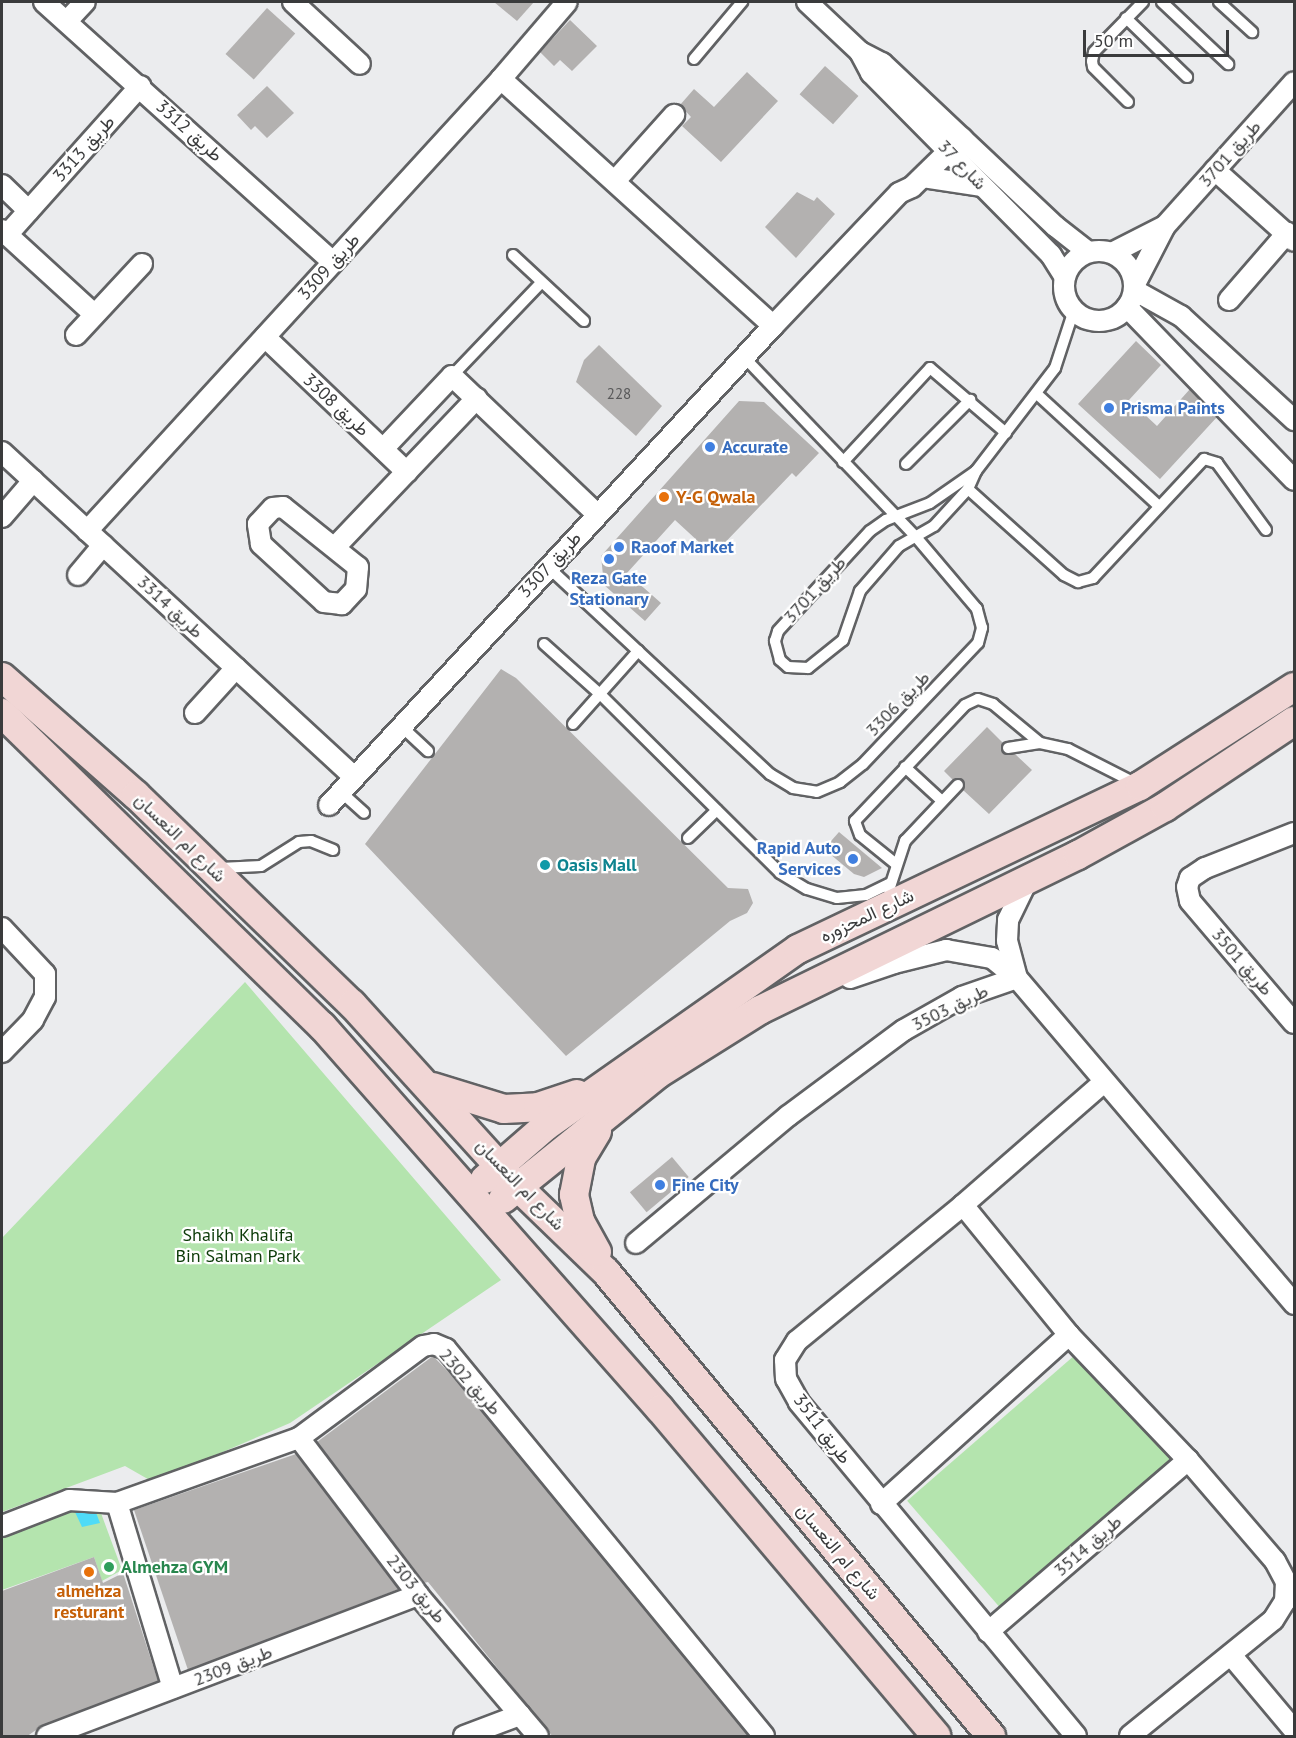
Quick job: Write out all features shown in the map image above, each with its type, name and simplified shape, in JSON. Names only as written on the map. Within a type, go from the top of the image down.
[{"type":"main road","name":"شارع ام النعسان","points":[[2,677],[136,795],[352,1004],[429,1085],[509,1176],[606,1272],[991,1737]]},
{"type":"main road","name":"شارع المحزوره","points":[[509,1176],[546,1126],[798,949],[888,894],[1140,786],[1294,687]]},
{"type":"main road","name":"شارع ام النعسان","points":[[2,713],[322,1026],[479,1202],[936,1737]]},
{"type":"main road","name":"شارع المحزوره","points":[[479,1202],[509,1176],[604,1119],[658,1074],[801,988],[1027,881],[1166,807],[1294,721]]},
{"type":"main road","points":[[1258,745],[1294,740]]},
{"type":"main road","points":[[429,1085],[504,1109],[538,1107],[612,1080]]},
{"type":"main road","points":[[604,1119],[581,1158],[574,1195],[580,1221],[606,1272]]},
{"type":"street","name":"طريق 3312","points":[[44,2],[333,262]]},
{"type":"street","points":[[67,21],[85,2]]},
{"type":"street","points":[[293,2],[360,64]]},
{"type":"street","name":"طريق 3309","points":[[87,531],[501,80],[567,2]]},
{"type":"street","name":"شارع 37","points":[[807,2],[860,52],[871,73],[1088,252]]},
{"type":"street","points":[[501,80],[773,326]]},
{"type":"street","name":"طريق 3701","points":[[1132,294],[1165,226],[1294,82]]},
{"type":"street","name":"طريق 3313","points":[[94,315],[4,232],[29,211],[140,86]]},
{"type":"street","points":[[615,181],[674,115]]},
{"type":"street","name":"شارع 37","points":[[951,140],[983,187],[1052,255],[1065,277]]},
{"type":"street","name":"طريق 3307","points":[[335,799],[773,326],[899,193],[923,177],[951,140]]},
{"type":"street","name":"طريق 3307","points":[[899,193],[904,181],[951,140]]},
{"type":"street","points":[[1215,170],[1291,237],[1229,300]]},
{"type":"street","points":[[923,177],[983,187]]},
{"type":"street","points":[[2,185],[29,211]]},
{"type":"street","name":"طريق 3701","points":[[1112,253],[1165,226]]},
{"type":"street","points":[[1132,294],[1114,317],[1097,321],[1074,309],[1065,294],[1065,277],[1074,261],[1088,252],[1112,253],[1130,268],[1132,294],[1294,480]]},
{"type":"street","points":[[76,334],[142,264]]},
{"type":"street","points":[[1132,294],[1180,316],[1294,420]]},
{"type":"street","name":"طريق 3308","points":[[265,337],[407,472]]},
{"type":"street","points":[[383,449],[452,376],[597,514]]},
{"type":"street","points":[[336,546],[477,398]]},
{"type":"street","name":"طريق 3314","points":[[2,452],[354,777]]},
{"type":"street","points":[[2,517],[33,481]]},
{"type":"street","points":[[283,507],[336,546],[358,567],[360,578],[350,598],[333,605],[324,602],[261,544],[258,524],[273,508],[283,507]]},
{"type":"street","points":[[78,575],[103,545]]},
{"type":"street","points":[[195,713],[236,668]]},
{"type":"street","name":"طريق 3501","points":[[1294,833],[1196,873],[1187,887],[1190,901],[1294,1023]]},
{"type":"street","points":[[1017,978],[1007,941],[1008,920],[1027,881]]},
{"type":"street","points":[[2,928],[45,974],[45,997],[33,1020],[2,1052]]},
{"type":"street","points":[[801,988],[836,983],[920,955],[946,950],[992,958],[1017,978],[1294,1304]]},
{"type":"street","points":[[963,997],[975,987],[981,974],[976,960],[967,952]]},
{"type":"street","name":"طريق 3503","points":[[636,1243],[848,1069],[903,1030],[963,997],[1017,978]]},
{"type":"street","name":"طريق 3511","points":[[1076,1737],[881,1504],[799,1402],[786,1379],[785,1360],[796,1341],[963,1205],[1104,1082]]},
{"type":"street","points":[[963,1205],[1069,1335],[1188,1460],[1275,1561],[1286,1582],[1290,1603],[1273,1620],[1130,1737]]},
{"type":"street","points":[[881,1504],[1069,1335]]},
{"type":"street","name":"طريق 2302","points":[[2,1526],[69,1500],[117,1503],[298,1438],[423,1346],[435,1344],[446,1349],[764,1737]]},
{"type":"street","name":"طريق 2303","points":[[298,1438],[418,1595],[538,1737]]},
{"type":"street","name":"طريق 3514","points":[[988,1632],[1188,1460]]},
{"type":"street","points":[[117,1503],[173,1688]]},
{"type":"street","name":"طريق 2309","points":[[47,1737],[418,1595]]},
{"type":"street","points":[[1231,1655],[1294,1730]]},
{"type":"street","points":[[464,1737],[520,1715]]},
{"type":"lane","points":[[694,59],[742,2]]},
{"type":"lane","points":[[1128,102],[1093,68],[1092,61],[1094,52],[1143,2]]},
{"type":"lane","points":[[1162,2],[1228,64]]},
{"type":"lane","points":[[1219,2],[1252,32]]},
{"type":"lane","points":[[1126,18],[1187,77]]},
{"type":"lane","points":[[513,255],[584,321]]},
{"type":"lane","points":[[452,376],[541,283]]},
{"type":"lane","name":"طريق 3701","points":[[976,471],[930,503],[870,531],[778,631],[775,651],[780,660],[788,667],[808,668],[843,640],[860,591],[899,546],[934,526],[968,489],[976,471],[1037,394],[1054,368],[1074,309]]},
{"type":"lane","name":"طريق 3306","points":[[548,567],[770,774],[793,788],[817,792],[840,782],[863,764],[978,644],[982,628],[977,609],[916,537],[745,358]]},
{"type":"lane","points":[[843,462],[925,369],[935,368],[1006,433]]},
{"type":"lane","points":[[1037,394],[1159,506]]},
{"type":"lane","points":[[906,464],[970,400]]},
{"type":"lane","points":[[968,489],[1070,579],[1086,581],[1099,572],[1200,462],[1209,459],[1217,463],[1266,530]]},
{"type":"lane","points":[[544,644],[600,694],[780,873],[807,889],[837,898],[888,894],[905,841],[958,785]]},
{"type":"lane","points":[[573,724],[638,651]]},
{"type":"lane","points":[[896,864],[860,835],[855,821],[965,705],[978,699],[993,704],[1040,743]]},
{"type":"lane","points":[[401,726],[428,751]]},
{"type":"lane","points":[[1008,748],[1040,743],[1079,753],[1140,786]]},
{"type":"lane","points":[[905,767],[942,801]]},
{"type":"lane","points":[[335,799],[364,813]]},
{"type":"lane","points":[[688,838],[717,810]]},
{"type":"lane","points":[[211,867],[261,866],[299,842],[311,841],[333,850]]},
{"type":"green space","name":"Shaikh Khalifa Bin Salman Park","points":[[245,982],[501,1280],[290,1423],[153,1482],[125,1466],[2,1512],[2,1238]]},
{"type":"green space","points":[[1083,1348],[1177,1456],[1001,1609],[907,1501]]},
{"type":"green space","points":[[83,1504],[98,1505],[122,1570],[102,1581],[94,1557],[2,1590],[2,1535]]},
{"type":"water","points":[[83,1509],[95,1510],[100,1523],[82,1527],[75,1512]]},
{"type":"building","points":[[494,2],[534,2],[517,21]]},
{"type":"building","points":[[267,8],[295,33],[254,80],[226,54]]},
{"type":"building","points":[[570,20],[597,46],[572,71],[560,60],[554,66],[540,52]]},
{"type":"building","points":[[825,66],[858,96],[833,124],[800,94]]},
{"type":"building","points":[[747,72],[778,101],[721,162],[682,126],[691,117],[680,105],[694,89],[714,107]]},
{"type":"building","points":[[267,86],[294,113],[267,138],[255,126],[251,130],[237,115]]},
{"type":"building","points":[[797,192],[814,201],[817,197],[835,214],[796,258],[765,227]]},
{"type":"building","points":[[1136,341],[1161,365],[1129,400],[1157,426],[1190,389],[1217,417],[1160,479],[1078,404]]},
{"type":"building","points":[[599,345],[662,406],[636,436],[576,382],[584,360]]},
{"type":"building","points":[[739,401],[764,402],[819,453],[796,477],[792,473],[713,555],[675,520],[627,573],[661,603],[645,621],[604,585],[601,556]]},
{"type":"building","name":"Oasis Mall","points":[[501,669],[516,678],[728,888],[748,889],[753,903],[747,913],[730,921],[566,1056],[365,844]]},
{"type":"building","points":[[987,727],[1003,743],[1003,753],[1015,754],[1032,770],[989,814],[963,790],[963,779],[953,780],[944,771]]},
{"type":"building","name":"Rapid Auto Services","points":[[839,832],[882,868],[864,877],[854,874],[824,849]]},
{"type":"building","name":"Fine City","points":[[672,1157],[689,1177],[647,1212],[630,1192]]},
{"type":"building","points":[[433,1356],[457,1381],[749,1737],[553,1737],[428,1582],[424,1583],[317,1442]]},
{"type":"building","points":[[296,1454],[399,1589],[188,1670],[134,1510]]},
{"type":"building","points":[[94,1557],[103,1583],[123,1573],[158,1681],[43,1725],[26,1737],[2,1737],[2,1591]]},
{"type":"place","name":"Prisma Paints","points":[[1109,408]]},
{"type":"place","name":"Accurate","points":[[710,447]]},
{"type":"place","name":"Y-G Qwala","points":[[664,497]]},
{"type":"place","name":"Raoof Market","points":[[619,547]]},
{"type":"place","name":"Reza Gate Stationary","points":[[609,559]]},
{"type":"place","name":"Rapid Auto Services","points":[[853,859]]},
{"type":"place","name":"Oasis Mall","points":[[545,865]]},
{"type":"place","name":"Fine City","points":[[660,1185]]},
{"type":"place","name":"Almehza GYM","points":[[109,1567]]},
{"type":"place","name":"almehza resturant","points":[[89,1572]]}]
